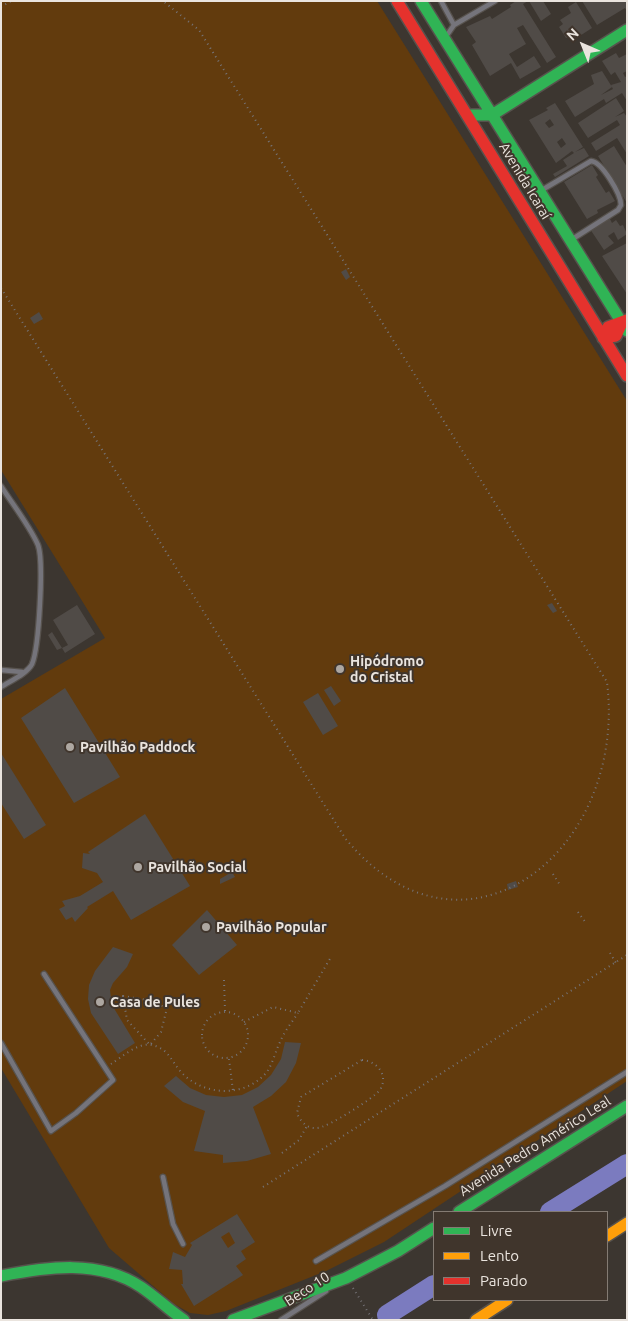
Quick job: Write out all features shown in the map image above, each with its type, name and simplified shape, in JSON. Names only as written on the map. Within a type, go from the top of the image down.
[{"type":"main road","name":"Avenida Icaraí","points":[[397,1],[627,376]]},
{"type":"main road","name":"Avenida Icaraí","points":[[421,1],[570,241],[625,325]]},
{"type":"main road","points":[[468,115],[492,115],[627,30]]},
{"type":"main road","points":[[603,338],[604,330],[608,326],[625,325]]},
{"type":"main road","name":"Avenida Pedro Américo Leal","points":[[461,1211],[627,1106]]},
{"type":"main road","points":[[608,1235],[627,1223]]},
{"type":"main road","points":[[233,1320],[346,1278],[398,1251],[433,1229]]},
{"type":"main road","points":[[1,1276],[34,1269],[73,1267],[107,1272],[139,1286],[170,1312],[184,1320]]},
{"type":"main road","points":[[476,1320],[505,1301]]},
{"type":"lane","points":[[440,1],[454,25]]},
{"type":"lane","points":[[445,39],[454,25],[495,1]]},
{"type":"lane","points":[[540,192],[591,161],[600,165],[621,198],[621,205],[618,210],[570,241]]},
{"type":"lane","points":[[1,486],[39,547],[40,578],[37,640],[32,664],[24,672],[1,687]]},
{"type":"lane","points":[[1,670],[24,672]]},
{"type":"lane","points":[[1,1043],[51,1131],[76,1113],[112,1080],[44,974]]},
{"type":"lane","points":[[316,1261],[445,1186],[627,1072]]},
{"type":"lane","points":[[163,1177],[173,1224],[183,1244]]},
{"type":"lane","name":"Beco 10","points":[[281,1320],[346,1278]]},
{"type":"path","points":[[1,7],[11,1]]},
{"type":"path","points":[[163,1],[199,30],[600,668],[610,689]]},
{"type":"path","points":[[1,288],[345,838],[378,871],[412,889],[449,899],[496,897]]},
{"type":"path","points":[[546,878],[559,869]]},
{"type":"path","points":[[553,874],[560,885]]},
{"type":"path","points":[[578,912],[586,923]]},
{"type":"path","points":[[610,953],[616,963]]},
{"type":"path","points":[[263,1186],[627,955]]},
{"type":"path","points":[[105,1068],[136,1048],[150,1045],[161,1032],[167,1008],[147,1000],[123,996],[127,1020],[150,1045],[168,1052],[181,1072],[195,1084],[214,1091],[233,1091],[250,1086],[266,1072],[275,1056],[279,1042],[331,957]]},
{"type":"path","points":[[224,980],[225,1012]]},
{"type":"path","points":[[244,1022],[273,1007],[298,1013]]},
{"type":"path","points":[[225,1012],[232,1013],[244,1022],[247,1028],[247,1041],[240,1053],[229,1059],[213,1056],[203,1045],[202,1029],[210,1016],[225,1012]]},
{"type":"path","points":[[229,1059],[233,1091]]},
{"type":"path","points":[[368,1060],[377,1066],[383,1081],[375,1095],[323,1127],[307,1126],[297,1113],[298,1102],[304,1093],[356,1061],[368,1060]]},
{"type":"path","points":[[282,1153],[299,1140],[307,1126]]},
{"type":"path","points":[[346,1278],[373,1320]]},
{"type":"shaded area","name":"Hipódromo do Cristal","points":[[1,1],[377,1],[627,401],[627,1081],[384,1242],[326,1271],[226,1311],[208,1315],[190,1313],[174,1304],[109,1248],[1,1068],[1,699],[105,638],[1,470]]},
{"type":"building","points":[[516,1],[528,1],[523,4],[556,57],[547,63],[523,25],[517,28],[526,44],[509,54],[517,67],[534,56],[541,67],[520,79],[511,63],[490,76],[472,45],[476,42],[466,27],[490,16],[492,19],[511,7],[510,5]]},
{"type":"building","points":[[529,1],[543,1],[551,14],[541,21]]},
{"type":"building","points":[[582,1],[627,1],[627,11],[625,8],[597,25]]},
{"type":"building","points":[[576,2],[592,28],[575,39],[570,36],[566,38],[559,27],[563,24],[560,20],[571,13],[568,7]]},
{"type":"building","points":[[616,53],[619,58],[627,54],[627,71],[623,73],[625,77],[627,76],[627,101],[622,93],[606,103],[604,99],[575,117],[565,101],[594,84],[591,75],[602,71],[612,87],[611,85],[621,82],[615,72],[611,75],[602,61]]},
{"type":"building","points":[[616,98],[624,111],[615,117],[624,113],[627,117],[627,154],[617,138],[596,151],[591,143],[620,125],[617,120],[588,138],[578,123]]},
{"type":"building","points":[[555,103],[583,147],[575,152],[584,148],[589,156],[555,177],[553,174],[567,166],[563,160],[574,153],[572,151],[556,163],[529,120],[548,110],[546,108]],"holes":[[[550,119],[554,125],[549,128],[545,123]],[[562,138],[566,144],[561,148],[557,142]]]},
{"type":"building","points":[[614,146],[627,167],[627,203],[598,156]]},
{"type":"building","points":[[592,165],[598,175],[596,177],[606,193],[609,191],[615,201],[597,210],[598,213],[587,219],[564,182]]},
{"type":"building","points":[[609,217],[612,223],[616,220],[620,226],[623,225],[627,234],[618,240],[614,232],[608,236],[614,243],[604,250],[590,229]]},
{"type":"building","points":[[627,243],[627,294],[602,256]]},
{"type":"building","points":[[346,269],[350,277],[346,280],[341,272]]},
{"type":"building","points":[[39,312],[43,319],[34,324],[30,318]]},
{"type":"building","points":[[552,603],[557,611],[553,613],[547,605]]},
{"type":"building","points":[[77,605],[95,634],[65,653],[62,648],[68,645],[53,620]]},
{"type":"building","points":[[52,632],[62,648],[57,650],[48,635]]},
{"type":"building","points":[[331,686],[341,701],[334,706],[324,690]]},
{"type":"building","name":"Pavilhão Paddock","points":[[65,688],[120,777],[74,803],[21,718]]},
{"type":"building","points":[[318,693],[338,726],[323,735],[303,702]]},
{"type":"building","points":[[1,753],[46,825],[24,839],[1,803]]},
{"type":"building","name":"Pavilhão Social","points":[[145,814],[190,886],[131,920],[113,891],[87,907],[75,922],[72,917],[66,920],[59,909],[65,906],[62,901],[80,896],[103,882],[97,873],[82,868],[83,853],[90,854],[88,852]]},
{"type":"building","points":[[232,872],[235,877],[220,884],[220,879]]},
{"type":"building","points":[[516,881],[518,887],[508,890],[507,884]]},
{"type":"building","name":"Pavilhão Popular","points":[[207,910],[237,945],[199,975],[172,945]]},
{"type":"building","name":"Casa de Pules","points":[[113,947],[133,954],[127,967],[113,983],[110,990],[112,1005],[135,1043],[118,1054],[91,1013],[88,999],[89,985],[95,971]]},
{"type":"building","points":[[285,1042],[301,1043],[296,1063],[286,1082],[271,1096],[253,1107],[271,1154],[247,1161],[223,1163],[223,1155],[194,1151],[205,1111],[183,1102],[164,1086],[176,1076],[190,1088],[206,1095],[224,1097],[242,1095],[258,1087],[271,1075],[281,1059]]},
{"type":"building","points":[[237,1214],[255,1242],[241,1251],[246,1259],[236,1266],[243,1275],[194,1306],[181,1284],[183,1284],[182,1270],[169,1269],[173,1252],[185,1257],[192,1245],[190,1243]],"holes":[[[229,1232],[235,1243],[228,1248],[221,1237]]]},
{"type":"waterway","points":[[552,1211],[627,1164]]},
{"type":"waterway","points":[[387,1315],[433,1286]]},
{"type":"traffic: fast","points":[[421,1],[627,331]]},
{"type":"traffic: fast","points":[[468,115],[492,115],[627,30]]},
{"type":"traffic: fast","points":[[461,1211],[627,1106]]},
{"type":"traffic: fast","points":[[233,1320],[346,1278],[398,1251],[433,1229]]},
{"type":"traffic: fast","points":[[1,1276],[54,1268],[90,1269],[108,1272],[125,1278],[141,1287],[184,1320]]},
{"type":"traffic: slow","points":[[608,1235],[627,1223]]},
{"type":"traffic: slow","points":[[476,1320],[505,1301]]},
{"type":"traffic: jam","points":[[397,1],[627,376]]},
{"type":"traffic: jam","points":[[622,323],[616,336],[603,338],[608,327],[627,320]]},
{"type":"place","name":"Hipódromo do Cristal","points":[[340,669]]},
{"type":"place","name":"Pavilhão Paddock","points":[[70,747]]},
{"type":"place","name":"Pavilhão Social","points":[[138,867]]},
{"type":"place","name":"Pavilhão Popular","points":[[206,927]]},
{"type":"place","name":"Casa de Pules","points":[[100,1002]]}]
